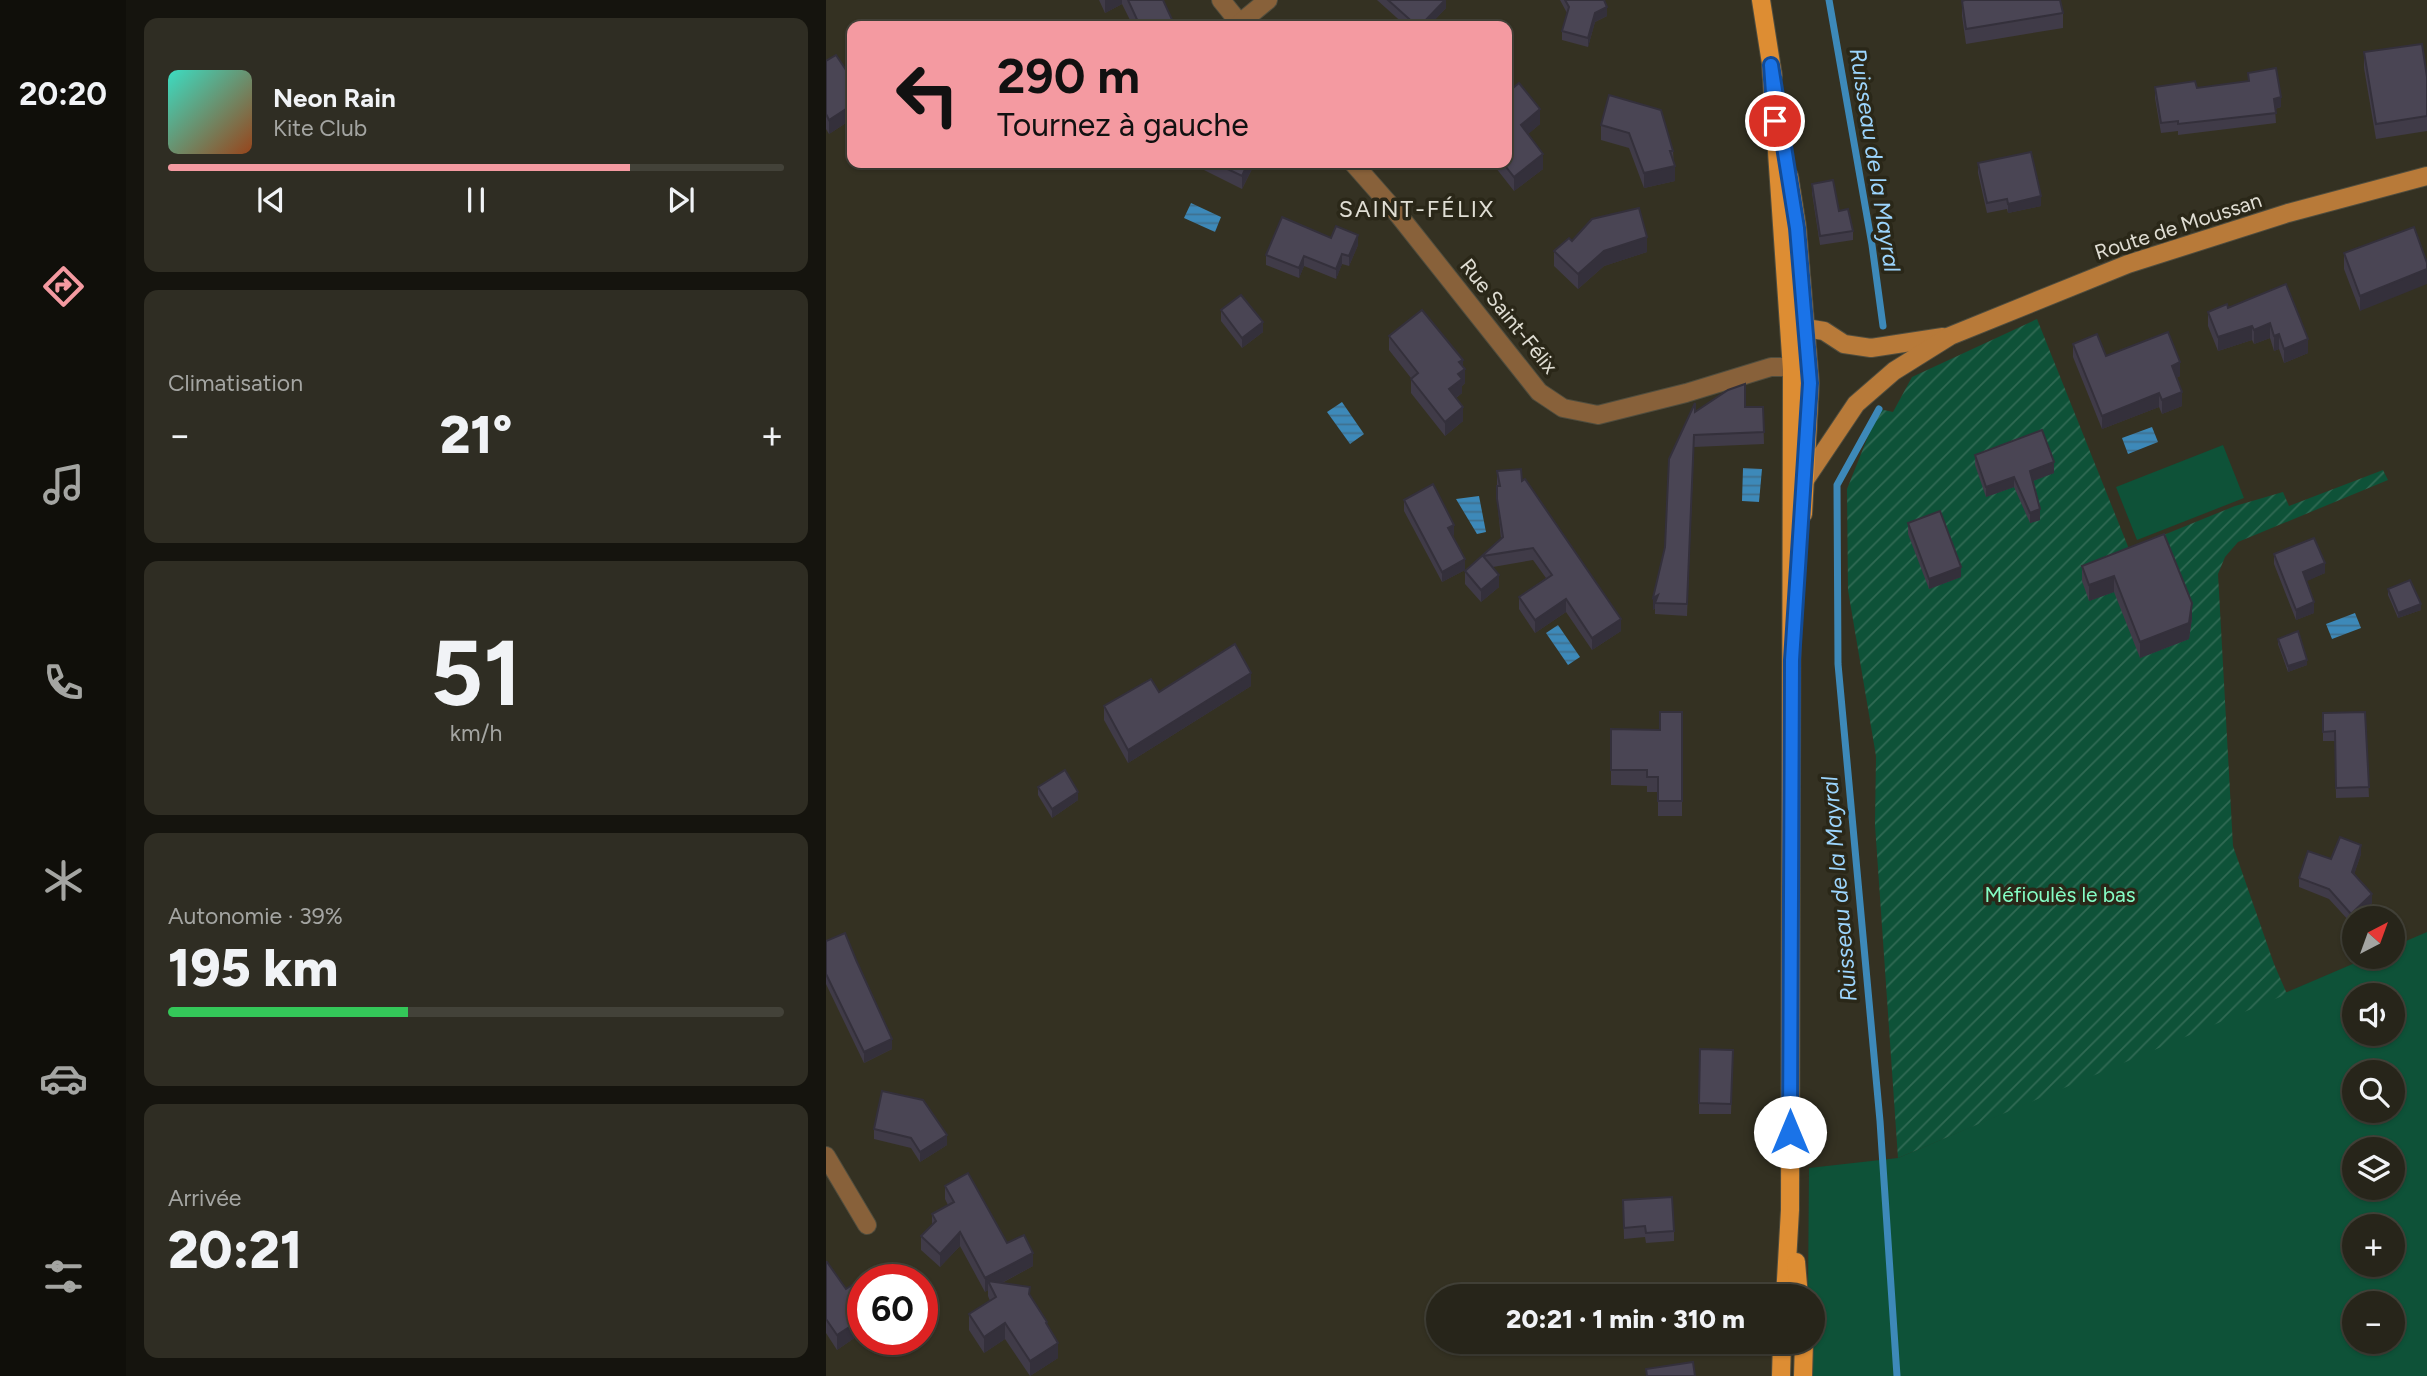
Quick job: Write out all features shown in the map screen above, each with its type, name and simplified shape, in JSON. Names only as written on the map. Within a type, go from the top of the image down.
[{"type":"main road","points":[[1761,0],[1797,228],[1810,383],[1792,660]]},
{"type":"main road","points":[[1771,65],[1792,370],[1790,1210],[1786,1284]]},
{"type":"main road","points":[[1790,1210],[1798,1284]]},
{"type":"main road","points":[[1781,1376],[1782,1354]]},
{"type":"main road","points":[[1803,1376],[1804,1354]]},
{"type":"street","points":[[1222,0],[1238,21]]},
{"type":"street","points":[[1245,21],[1268,0]]},
{"type":"street","name":"Rue Saint-Félix","points":[[1357,168],[1404,222],[1539,392],[1563,408],[1598,415],[1686,393],[1771,367],[1792,370]]},
{"type":"street","name":"Route de Moussan","points":[[1950,336],[2127,264],[2288,213],[2427,176]]},
{"type":"street","points":[[1806,328],[1824,331],[1844,344],[1871,348],[1950,336]]},
{"type":"street","points":[[1805,480],[1856,404],[1894,371],[1950,336]]},
{"type":"street","points":[[826,1156],[867,1225]]},
{"type":"green space","name":"Méfioulès le bas","points":[[2037,319],[2129,549],[2235,506],[2283,492],[2289,506],[2383,470],[2388,480],[2238,542],[2225,557],[2218,574],[2233,846],[2287,994],[1898,1158],[1875,825],[1876,756],[1848,590],[1847,489],[1879,409],[1893,412],[1912,377]]},
{"type":"green space","points":[[2223,445],[2244,498],[2137,540],[2116,487]]},
{"type":"green space","points":[[2427,932],[2427,1376],[1807,1376],[1808,1354],[1825,1354],[1825,1284],[1808,1284],[1809,1168],[1898,1158],[2342,969],[2404,970],[2405,941]]},
{"type":"water","points":[[1191,203],[1221,217],[1215,232],[1184,218]]},
{"type":"water","points":[[1342,402],[1364,434],[1350,444],[1327,412]]},
{"type":"water","points":[[2152,427],[2158,442],[2128,454],[2122,438]]},
{"type":"water","points":[[1743,468],[1762,469],[1759,502],[1742,501]]},
{"type":"water","points":[[1479,496],[1486,532],[1477,534],[1456,499]]},
{"type":"water","points":[[2355,613],[2361,628],[2332,639],[2326,624]]},
{"type":"water","points":[[1558,625],[1580,657],[1568,665],[1546,633]]},
{"type":"building","points":[[1128,0],[1163,0],[1173,21],[1138,21]]},
{"type":"building","points":[[1388,0],[1445,0],[1425,21],[1411,21]]},
{"type":"building","points":[[1565,0],[1604,0],[1607,7],[1595,13],[1588,38],[1562,31],[1569,7]]},
{"type":"building","points":[[2060,0],[2063,13],[1966,29],[1962,1]]},
{"type":"building","points":[[2422,44],[2427,77],[2427,116],[2376,124],[2364,52]]},
{"type":"building","points":[[836,55],[847,72],[847,108],[829,120],[826,114],[826,61]]},
{"type":"building","points":[[2276,68],[2281,97],[2274,99],[2276,113],[2178,124],[2178,121],[2161,123],[2155,87],[2195,81],[2197,88],[2249,81],[2248,73]]},
{"type":"building","points":[[1519,83],[1540,109],[1521,125],[1543,154],[1514,177],[1507,168],[1512,168],[1512,89]]},
{"type":"building","points":[[1609,95],[1661,110],[1675,166],[1644,173],[1629,133],[1601,125]]},
{"type":"building","points":[[2031,152],[2041,196],[2008,204],[2007,199],[1987,203],[1978,163]]},
{"type":"building","points":[[1225,168],[1246,168],[1242,176]]},
{"type":"building","points":[[1833,180],[1839,211],[1848,209],[1853,231],[1820,236],[1812,184]]},
{"type":"building","points":[[1639,208],[1647,237],[1604,251],[1578,274],[1554,251],[1569,238],[1572,241],[1592,219]]},
{"type":"building","points":[[1282,217],[1331,238],[1336,226],[1358,235],[1349,256],[1342,254],[1336,269],[1304,256],[1299,268],[1266,255]]},
{"type":"building","points":[[2414,227],[2427,269],[2360,296],[2344,253]]},
{"type":"building","points":[[2286,284],[2308,339],[2284,349],[2279,334],[2274,336],[2270,323],[2254,330],[2252,326],[2218,337],[2208,312],[2227,304],[2228,308]]},
{"type":"building","points":[[1241,295],[1263,322],[1242,338],[1221,310]]},
{"type":"building","points":[[1422,310],[1463,360],[1459,362],[1465,369],[1458,374],[1462,379],[1449,389],[1463,407],[1445,422],[1411,379],[1418,373],[1389,336]]},
{"type":"building","points":[[2168,332],[2180,362],[2172,366],[2182,392],[2162,400],[2159,393],[2102,416],[2073,344],[2097,334],[2106,356]]},
{"type":"building","points":[[1745,384],[1745,407],[1763,407],[1764,432],[1694,435],[1687,604],[1655,603],[1658,595],[1653,598],[1665,547],[1669,459],[1695,403],[1695,412],[1728,390]]},
{"type":"building","points":[[2042,430],[2054,462],[2030,471],[2040,509],[2030,513],[2014,477],[1986,487],[1975,455]]},
{"type":"building","points":[[1521,469],[1522,481],[1525,479],[1621,619],[1592,638],[1566,599],[1535,620],[1519,597],[1552,575],[1533,548],[1483,556],[1499,575],[1481,590],[1465,571],[1503,537],[1497,499],[1497,486],[1500,486],[1497,471]]},
{"type":"building","points":[[1433,484],[1454,525],[1448,528],[1465,559],[1442,572],[1404,500]]},
{"type":"building","points":[[1940,511],[1961,567],[1929,579],[1908,523]]},
{"type":"building","points":[[2164,534],[2192,603],[2189,623],[2140,642],[2114,576],[2089,585],[2082,566]]},
{"type":"building","points":[[2314,538],[2325,563],[2303,572],[2314,602],[2296,610],[2274,554]]},
{"type":"building","points":[[2410,580],[2421,604],[2398,613],[2388,589]]},
{"type":"building","points":[[2298,631],[2307,660],[2288,666],[2278,639]]},
{"type":"building","points":[[1235,644],[1251,673],[1128,750],[1104,706],[1151,679],[1159,692]]},
{"type":"building","points":[[1660,712],[1682,712],[1682,801],[1658,801],[1658,777],[1647,777],[1647,770],[1611,770],[1611,729],[1660,730]]},
{"type":"building","points":[[2365,712],[2369,787],[2336,788],[2335,731],[2323,732],[2323,713]]},
{"type":"building","points":[[1065,770],[1078,792],[1052,809],[1038,787]]},
{"type":"building","points":[[2340,837],[2361,845],[2352,872],[2372,894],[2359,906],[2344,906],[2329,889],[2299,878],[2308,851],[2331,859]]},
{"type":"building","points":[[845,933],[892,1039],[864,1052],[826,974],[826,941]]},
{"type":"building","points":[[1700,1049],[1733,1050],[1731,1104],[1699,1103]]},
{"type":"building","points":[[882,1091],[923,1100],[947,1135],[920,1152],[911,1138],[874,1129]]},
{"type":"building","points":[[968,1173],[1007,1243],[1024,1235],[1033,1253],[985,1278],[960,1232],[940,1254],[921,1236],[936,1221],[932,1214],[954,1202],[945,1186]]},
{"type":"building","points":[[1672,1197],[1674,1231],[1646,1233],[1645,1226],[1624,1228],[1623,1200]]},
{"type":"building","points":[[827,1262],[847,1288],[847,1328],[837,1335],[826,1319]]},
{"type":"building","points":[[988,1281],[1030,1287],[1029,1294],[1058,1343],[1030,1361],[1005,1323],[984,1337],[969,1314],[996,1297]]},
{"type":"building","points":[[1693,1362],[1695,1376],[1647,1376],[1646,1369]]},
{"type":"waterway","name":"Ruisseau de la Mayral","points":[[1829,0],[1872,245],[1883,326]]},
{"type":"waterway","name":"Ruisseau de la Mayral","points":[[1879,409],[1837,485],[1838,664],[1880,1121],[1897,1376]]},
{"type":"district","name":"SAINT-FÉLIX","points":[[1417,209]]},
{"type":"route","points":[[1775,121],[1771,65],[1797,228],[1810,383],[1792,660],[1790,1132]]}]
